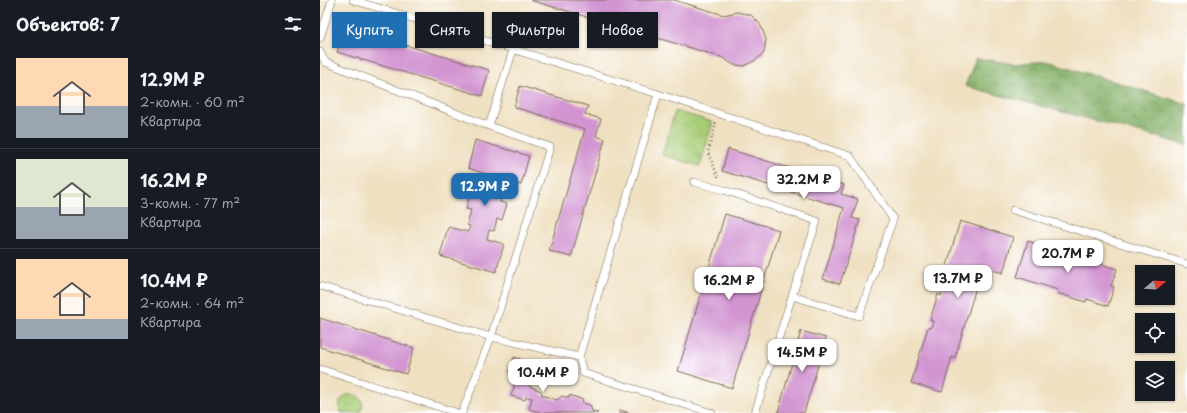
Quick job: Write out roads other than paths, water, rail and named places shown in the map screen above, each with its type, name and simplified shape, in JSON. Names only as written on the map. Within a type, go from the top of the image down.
[{"type":"lane","points":[[320,38],[332,0]]},
{"type":"lane","points":[[353,0],[658,94],[850,156],[893,219],[859,316],[792,296]]},
{"type":"lane","points":[[489,126],[513,50]]},
{"type":"lane","points":[[320,52],[325,62],[489,126],[550,148],[491,338],[462,413]]},
{"type":"lane","points":[[658,94],[579,357],[582,373],[712,413]]},
{"type":"lane","points":[[694,182],[724,190],[817,221],[755,413]]},
{"type":"lane","points":[[1013,210],[1187,264]]},
{"type":"lane","points":[[320,286],[491,338],[579,357]]},
{"type":"lane","points":[[320,369],[458,413]]}]
